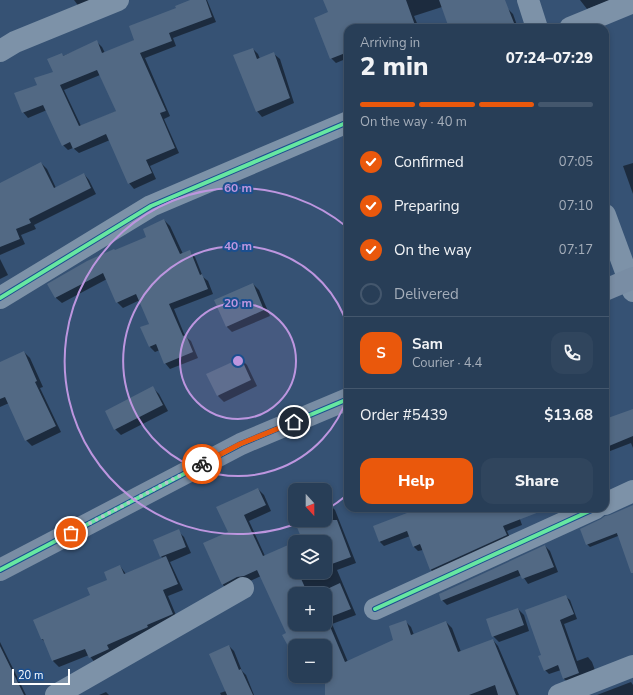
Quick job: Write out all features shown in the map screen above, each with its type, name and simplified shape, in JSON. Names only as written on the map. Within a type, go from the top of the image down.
[{"type":"street","points":[[0,51],[15,42],[118,0]]},
{"type":"street","points":[[528,0],[536,24]]},
{"type":"street","points":[[580,24],[633,2]]},
{"type":"street","points":[[0,298],[151,206],[344,124]]},
{"type":"street","points":[[609,225],[632,283],[609,289]]},
{"type":"street","points":[[0,570],[240,444],[344,401]]},
{"type":"street","points":[[609,502],[633,491]]},
{"type":"street","points":[[375,609],[587,512]]},
{"type":"street","points":[[56,695],[243,588]]},
{"type":"street","points":[[559,695],[633,666]]},
{"type":"building","points":[[190,0],[206,0],[212,17],[169,33],[172,41],[140,53],[166,111],[160,113],[175,148],[146,160],[152,173],[128,184],[106,134],[73,149],[70,142],[62,146],[43,105],[22,113],[14,93],[37,85],[34,78],[53,72],[47,59],[62,53],[63,56],[97,40],[102,53],[134,40],[129,26],[176,8],[175,6]],"holes":[[[97,70],[116,111],[79,126],[60,85]]]},
{"type":"building","points":[[323,0],[406,0],[415,24],[344,24],[344,54],[330,59],[314,18],[328,12]]},
{"type":"building","points":[[439,0],[505,0],[514,24],[448,24]]},
{"type":"building","points":[[253,48],[257,59],[274,52],[290,98],[256,112],[233,55]]},
{"type":"building","points":[[41,162],[54,188],[84,173],[91,188],[29,219],[31,223],[16,229],[20,239],[0,247],[0,183]]},
{"type":"building","points":[[164,219],[180,254],[190,250],[200,275],[202,274],[208,289],[169,304],[183,336],[186,335],[193,352],[164,364],[156,344],[149,347],[140,327],[149,324],[136,294],[116,303],[103,273],[55,298],[47,284],[87,261],[146,237],[143,229]]},
{"type":"building","points":[[253,283],[264,310],[226,327],[214,300]]},
{"type":"building","points":[[24,351],[37,381],[35,382],[56,426],[25,441],[5,397],[0,399],[0,362]]},
{"type":"building","points":[[241,358],[251,380],[217,396],[206,374]]},
{"type":"building","points":[[153,386],[163,405],[114,430],[105,411]]},
{"type":"building","points":[[633,409],[633,436],[609,446],[609,418]]},
{"type":"building","points":[[258,488],[266,505],[244,515],[263,556],[288,545],[288,579],[301,579],[305,587],[288,587],[288,631],[332,631],[345,662],[393,640],[389,626],[406,620],[411,635],[446,621],[458,652],[493,639],[516,695],[498,695],[495,685],[469,695],[325,695],[325,683],[332,683],[332,639],[288,639],[288,646],[282,635],[286,633],[257,570],[244,576],[237,577],[222,585],[203,543],[228,532],[216,507]]},
{"type":"building","points":[[633,505],[633,573],[631,573],[617,533],[586,545],[580,529],[605,516]]},
{"type":"building","points":[[410,512],[539,512],[503,526],[507,535],[430,570],[420,544],[413,547],[407,531],[379,542],[373,526]]},
{"type":"building","points":[[332,520],[337,520],[351,557],[332,564],[332,535],[300,535],[297,527],[332,527]]},
{"type":"building","points":[[179,529],[186,547],[160,557],[153,540]]},
{"type":"building","points":[[545,545],[554,567],[522,579],[518,570],[441,601],[439,594]]},
{"type":"building","points":[[166,556],[178,584],[163,590],[173,614],[107,645],[109,649],[89,658],[85,649],[52,661],[33,620],[90,595],[87,588],[107,580],[104,572],[120,565],[124,574]]},
{"type":"building","points":[[340,583],[351,609],[332,616],[331,587]]},
{"type":"building","points":[[566,595],[574,614],[560,620],[579,673],[563,679],[558,665],[544,671],[538,656],[541,655],[525,610]]},
{"type":"building","points":[[518,608],[524,625],[492,637],[486,619]]},
{"type":"building","points":[[229,645],[239,670],[241,669],[253,695],[227,695],[209,654]]},
{"type":"building","points":[[0,646],[24,695],[0,695]]},
{"type":"cycle path","points":[[0,298],[151,206],[344,124]]},
{"type":"cycle path","points":[[0,570],[241,444],[344,401]]},
{"type":"cycle path","points":[[375,609],[587,512]]},
{"type":"way so far","points":[[71,533],[202,464]]},
{"type":"route","points":[[202,464],[240,444],[294,422]]}]
